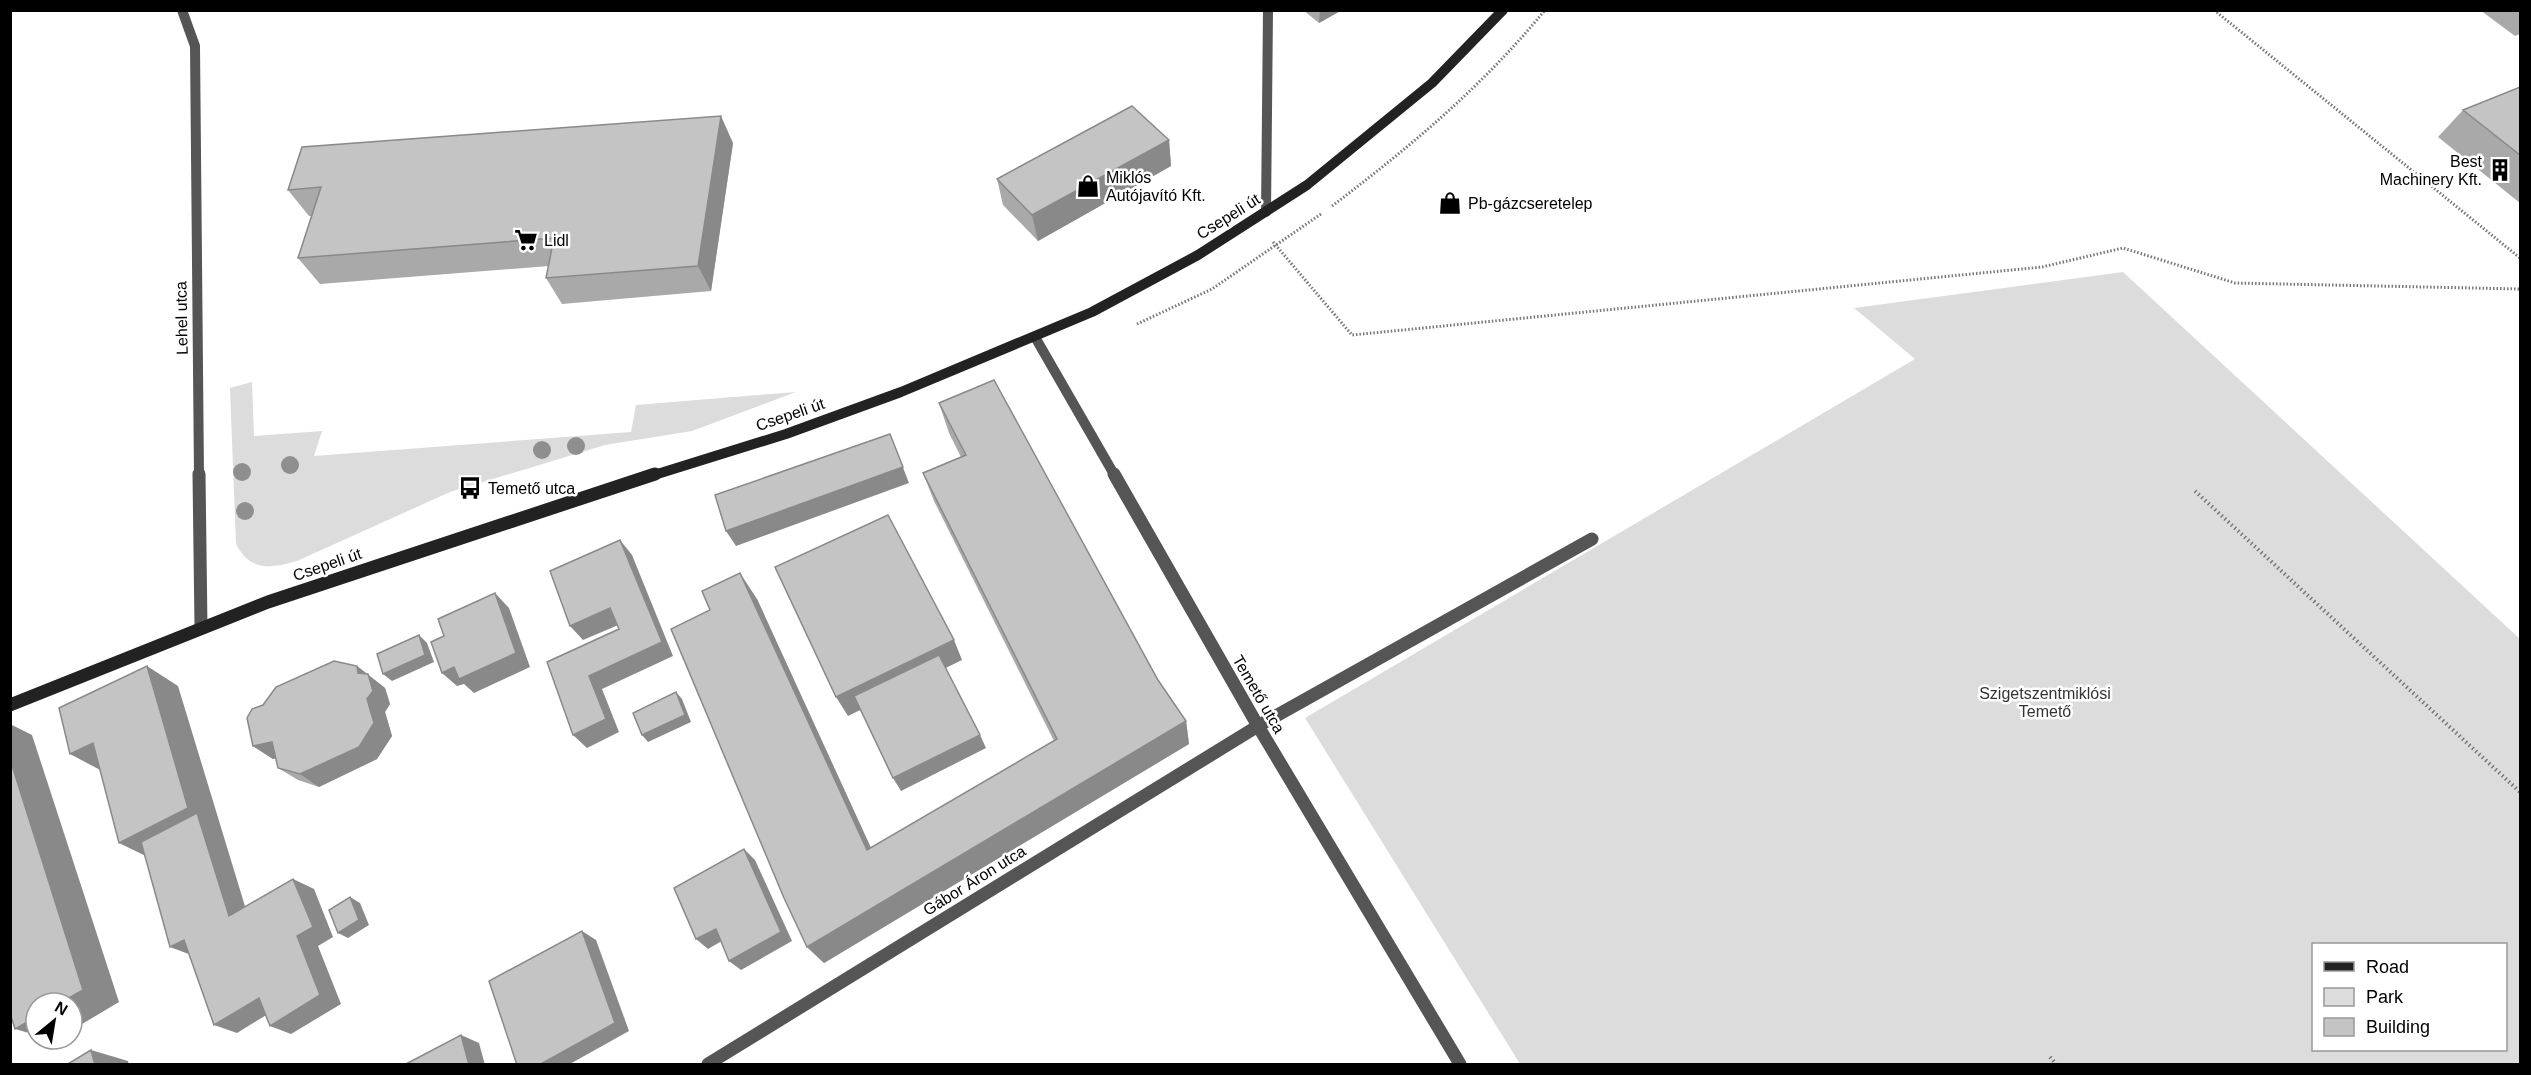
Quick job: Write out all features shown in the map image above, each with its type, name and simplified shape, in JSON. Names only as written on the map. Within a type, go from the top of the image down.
[{"type":"street","name":"Lehel utca","points":[[182,10],[195,46],[201,628]]},
{"type":"street","points":[[1266,212],[1268,10]]},
{"type":"street","name":"Csepeli út","points":[[10,705],[201,628],[358,570],[786,434],[901,392],[1035,337],[1148,284],[1266,212],[1341,160],[1432,82],[1503,10]]},
{"type":"street","name":"Temető utca","points":[[1035,337],[1258,726],[1460,1065]]},
{"type":"street","name":"Gábor Áron utca","points":[[708,1065],[1258,726],[1592,539]]},
{"type":"path","points":[[2214,10],[2520,258]]},
{"type":"path","points":[[1266,212],[1274,244],[1353,335],[2042,267],[2123,248],[2235,283],[2520,289]]},
{"type":"path","points":[[2196,491],[2520,792]]},
{"type":"path","points":[[2050,1057],[2056,1065]]},
{"type":"green space","name":"Szigetszentmiklósi Temető","points":[[2123,272],[2520,639],[2520,1064],[1520,1064],[1305,718],[1915,359],[1854,308]]},
{"type":"green space","points":[[252,382],[254,436],[322,431],[314,456],[631,432],[636,405],[796,392],[692,431],[605,445],[450,492],[297,561],[278,566],[262,566],[248,559],[236,544],[230,388]]},
{"type":"building","points":[[2520,87],[2520,155],[2463,110]]},
{"type":"building","points":[[1132,106],[1169,140],[1032,215],[997,179]]},
{"type":"building","name":"Lidl","points":[[721,116],[698,266],[546,278],[554,238],[298,258],[321,187],[288,190],[302,147]]},
{"type":"building","points":[[994,380],[1158,680],[1186,721],[807,947],[784,898],[671,629],[710,610],[702,591],[740,573],[867,850],[1057,739],[923,473],[966,455],[939,403]]},
{"type":"building","points":[[890,434],[903,467],[726,531],[715,495]]},
{"type":"building","points":[[888,515],[954,640],[836,697],[775,567]]},
{"type":"building","points":[[620,540],[662,642],[589,676],[606,719],[573,735],[547,662],[619,629],[610,608],[570,626],[550,571]]},
{"type":"building","points":[[495,593],[516,653],[459,679],[454,667],[442,673],[431,642],[444,636],[438,619]]},
{"type":"building","points":[[419,635],[425,655],[383,674],[377,654]]},
{"type":"building","points":[[939,655],[980,735],[893,778],[854,696]]},
{"type":"building","points":[[334,661],[357,666],[358,673],[368,674],[373,691],[367,699],[374,723],[359,747],[300,774],[278,768],[272,742],[253,746],[247,718],[252,709],[263,705],[276,687]]},
{"type":"building","points":[[147,666],[188,808],[119,843],[93,743],[70,754],[59,708]]},
{"type":"building","points":[[676,692],[685,715],[642,735],[633,713]]},
{"type":"building","points":[[10,759],[83,990],[24,991],[24,1024],[15,1029],[10,1013]]},
{"type":"building","points":[[197,813],[229,916],[293,879],[313,927],[297,936],[320,995],[270,1026],[259,998],[214,1025],[184,940],[170,947],[141,842]]},
{"type":"building","points":[[744,849],[781,932],[729,961],[716,929],[696,939],[674,888]]},
{"type":"building","points":[[350,897],[359,920],[338,933],[329,910]]},
{"type":"building","points":[[582,931],[615,1023],[539,1065],[517,1065],[489,981]]},
{"type":"building","points":[[461,1035],[469,1065],[404,1065]]},
{"type":"building","points":[[91,1050],[95,1065],[66,1065]]},
{"type":"place","name":"Best Machinery Kft.","points":[[2500,170]]},
{"type":"place","name":"Miklós Autójavító Kft.","points":[[1088,186]]},
{"type":"place","name":"Pb-gázcseretelep","points":[[1450,203]]},
{"type":"place","name":"Lidl","points":[[526,240]]},
{"type":"place","name":"Temető utca","points":[[470,488]]}]
